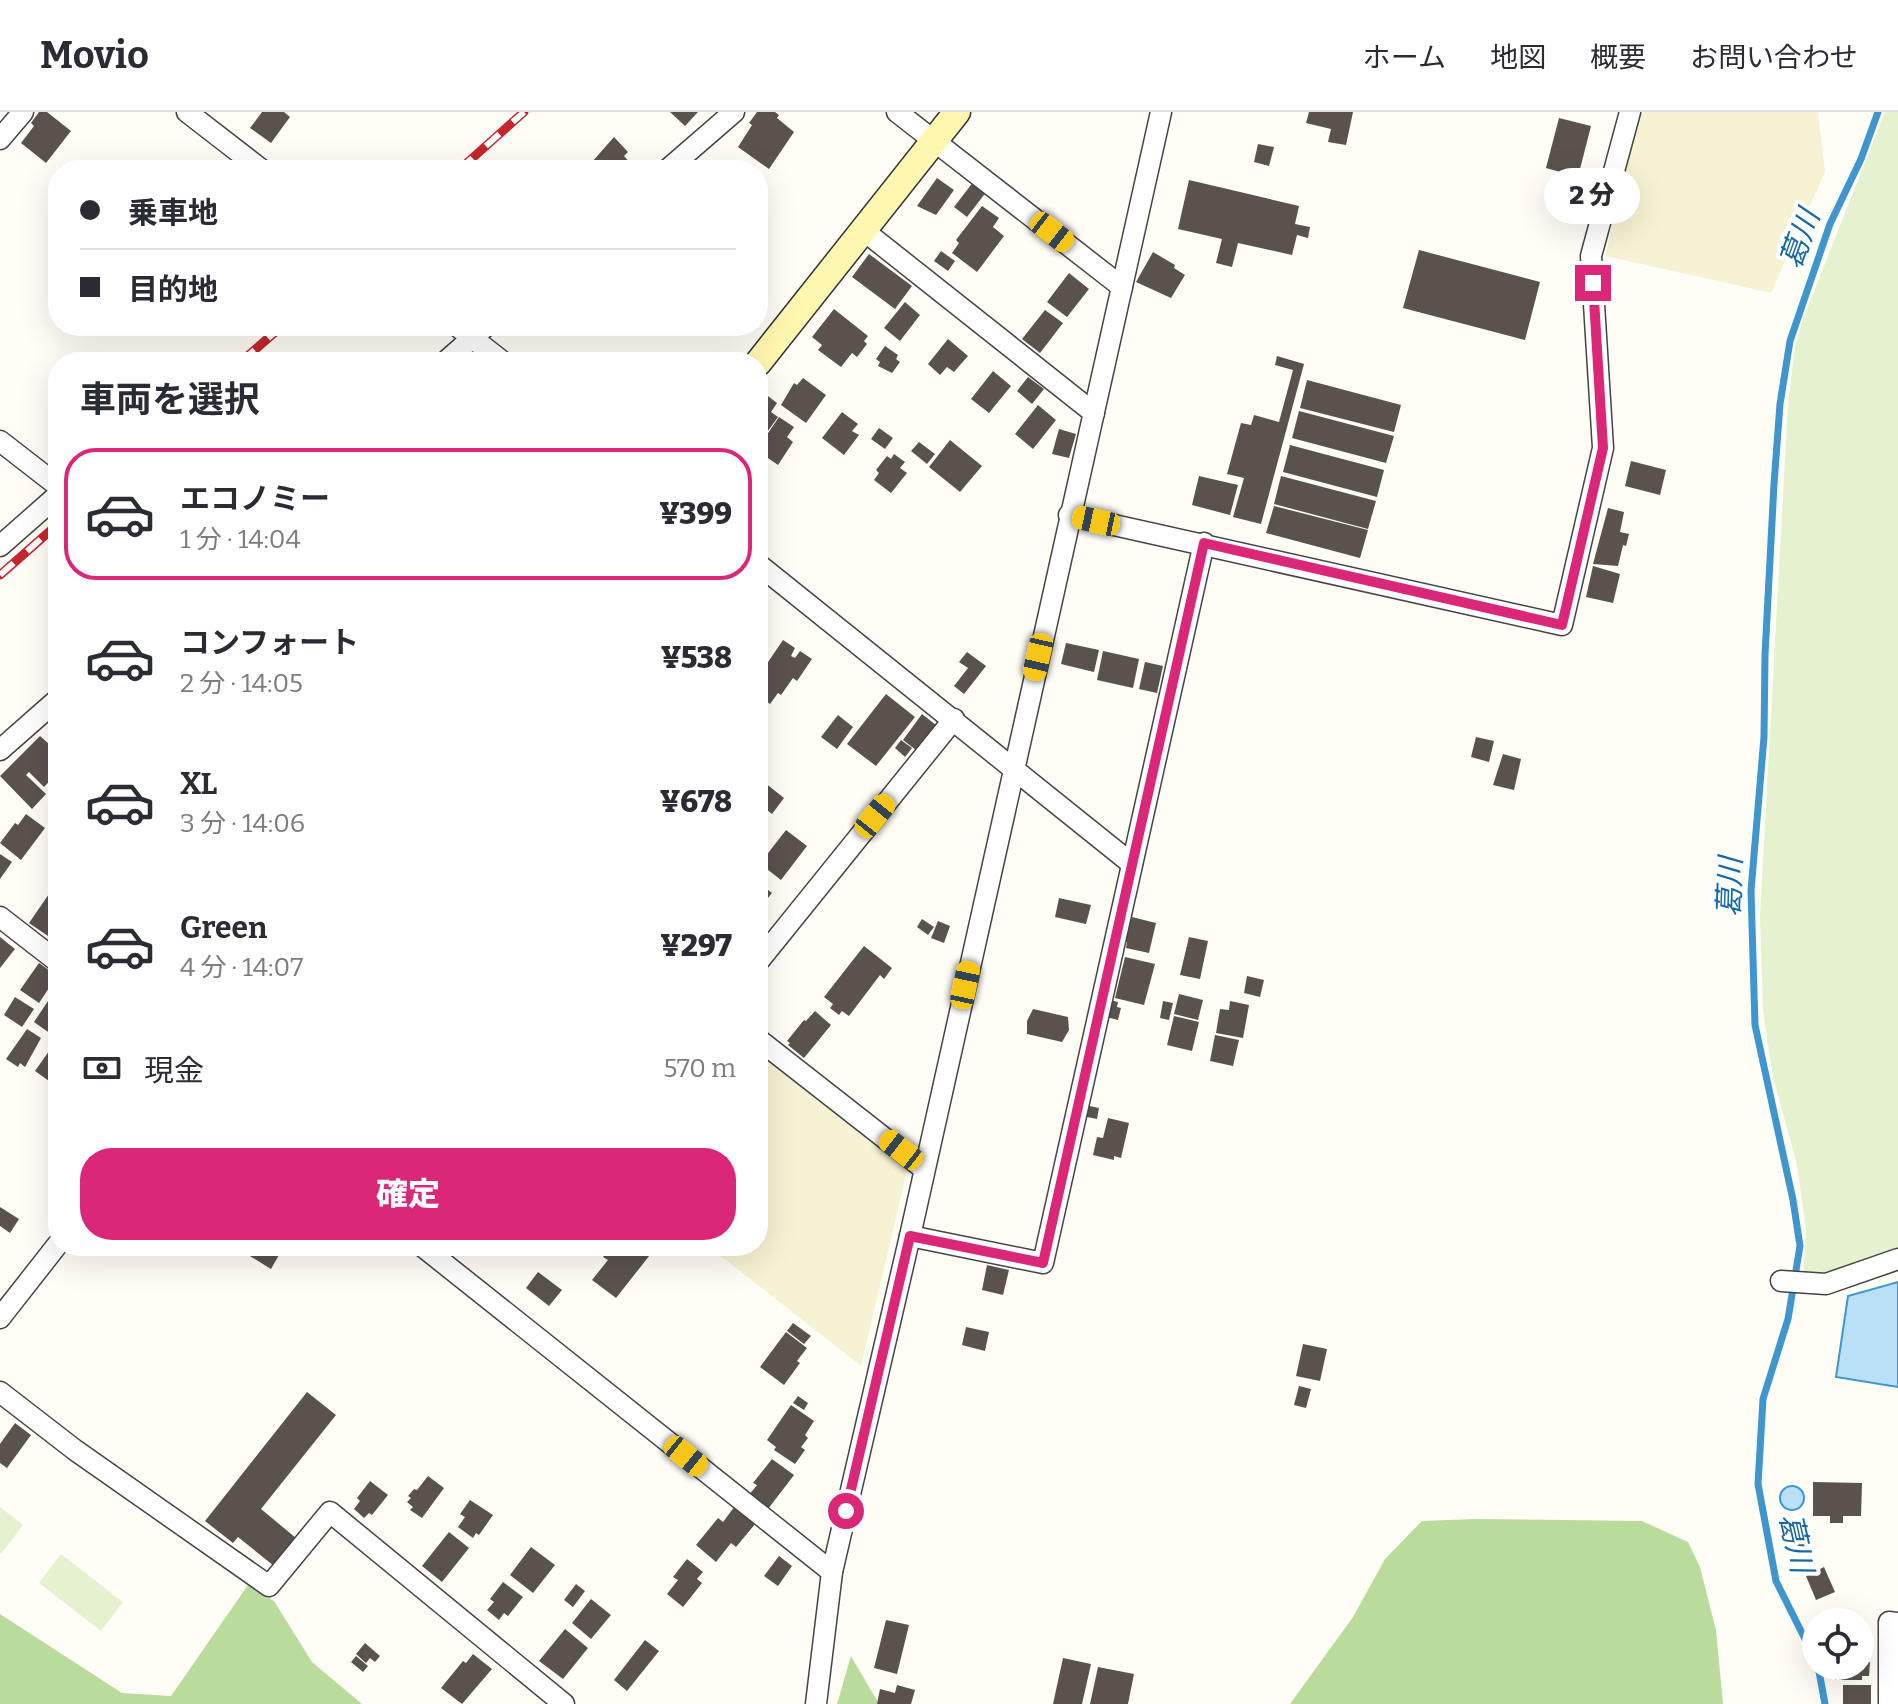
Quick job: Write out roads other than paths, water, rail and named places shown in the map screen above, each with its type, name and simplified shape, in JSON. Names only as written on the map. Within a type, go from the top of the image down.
[{"type":"street","points":[[0,139],[23,112]]},
{"type":"street","points":[[187,112],[249,160]]},
{"type":"street","points":[[679,160],[734,112]]},
{"type":"street","points":[[897,112],[1122,287]]},
{"type":"street","points":[[767,352],[957,112]]},
{"type":"street","points":[[816,1704],[832,1572],[1161,112]]},
{"type":"street","points":[[1069,515],[1562,625],[1603,448],[1591,256],[1630,112]]},
{"type":"street","points":[[863,230],[1094,413]]},
{"type":"street","points":[[453,352],[467,336]]},
{"type":"street","points":[[478,336],[493,352]]},
{"type":"street","points":[[0,441],[48,478]]},
{"type":"street","points":[[0,546],[48,504]]},
{"type":"street","points":[[910,1236],[1043,1263],[1204,543]]},
{"type":"street","points":[[768,572],[1132,864]]},
{"type":"street","points":[[0,750],[48,708]]},
{"type":"street","points":[[768,950],[954,719]]},
{"type":"street","points":[[0,917],[48,954]]},
{"type":"street","points":[[768,1047],[924,1169]]},
{"type":"street","points":[[0,1318],[49,1256]]},
{"type":"street","points":[[435,1256],[832,1572]]},
{"type":"street","points":[[1781,1281],[1826,1284],[1898,1259]]},
{"type":"street","points":[[0,1392],[75,1450],[269,1586],[330,1512],[564,1704]]},
{"type":"street","points":[[1889,1704],[1889,1622],[1898,1623]]},
{"type":"water","points":[[1898,1282],[1898,1387],[1836,1377],[1848,1296]]},
{"type":"water","points":[[1792,1486],[1801,1489],[1804,1498],[1801,1507],[1792,1510],[1783,1507],[1780,1498],[1783,1489]]},
{"type":"waterway","name":"葛川","points":[[1802,1633],[1776,1581],[1758,1484],[1763,1399],[1788,1319],[1800,1246],[1755,1025],[1751,891],[1764,737],[1774,484],[1780,404],[1790,341],[1830,224],[1861,159],[1878,112]]},
{"type":"waterway","name":"葛川","points":[[1821,1680],[1825,1704]]},
{"type":"railway","points":[[470,160],[524,112]]},
{"type":"railway","points":[[252,352],[271,336]]},
{"type":"railway","points":[[0,575],[48,533]]}]
